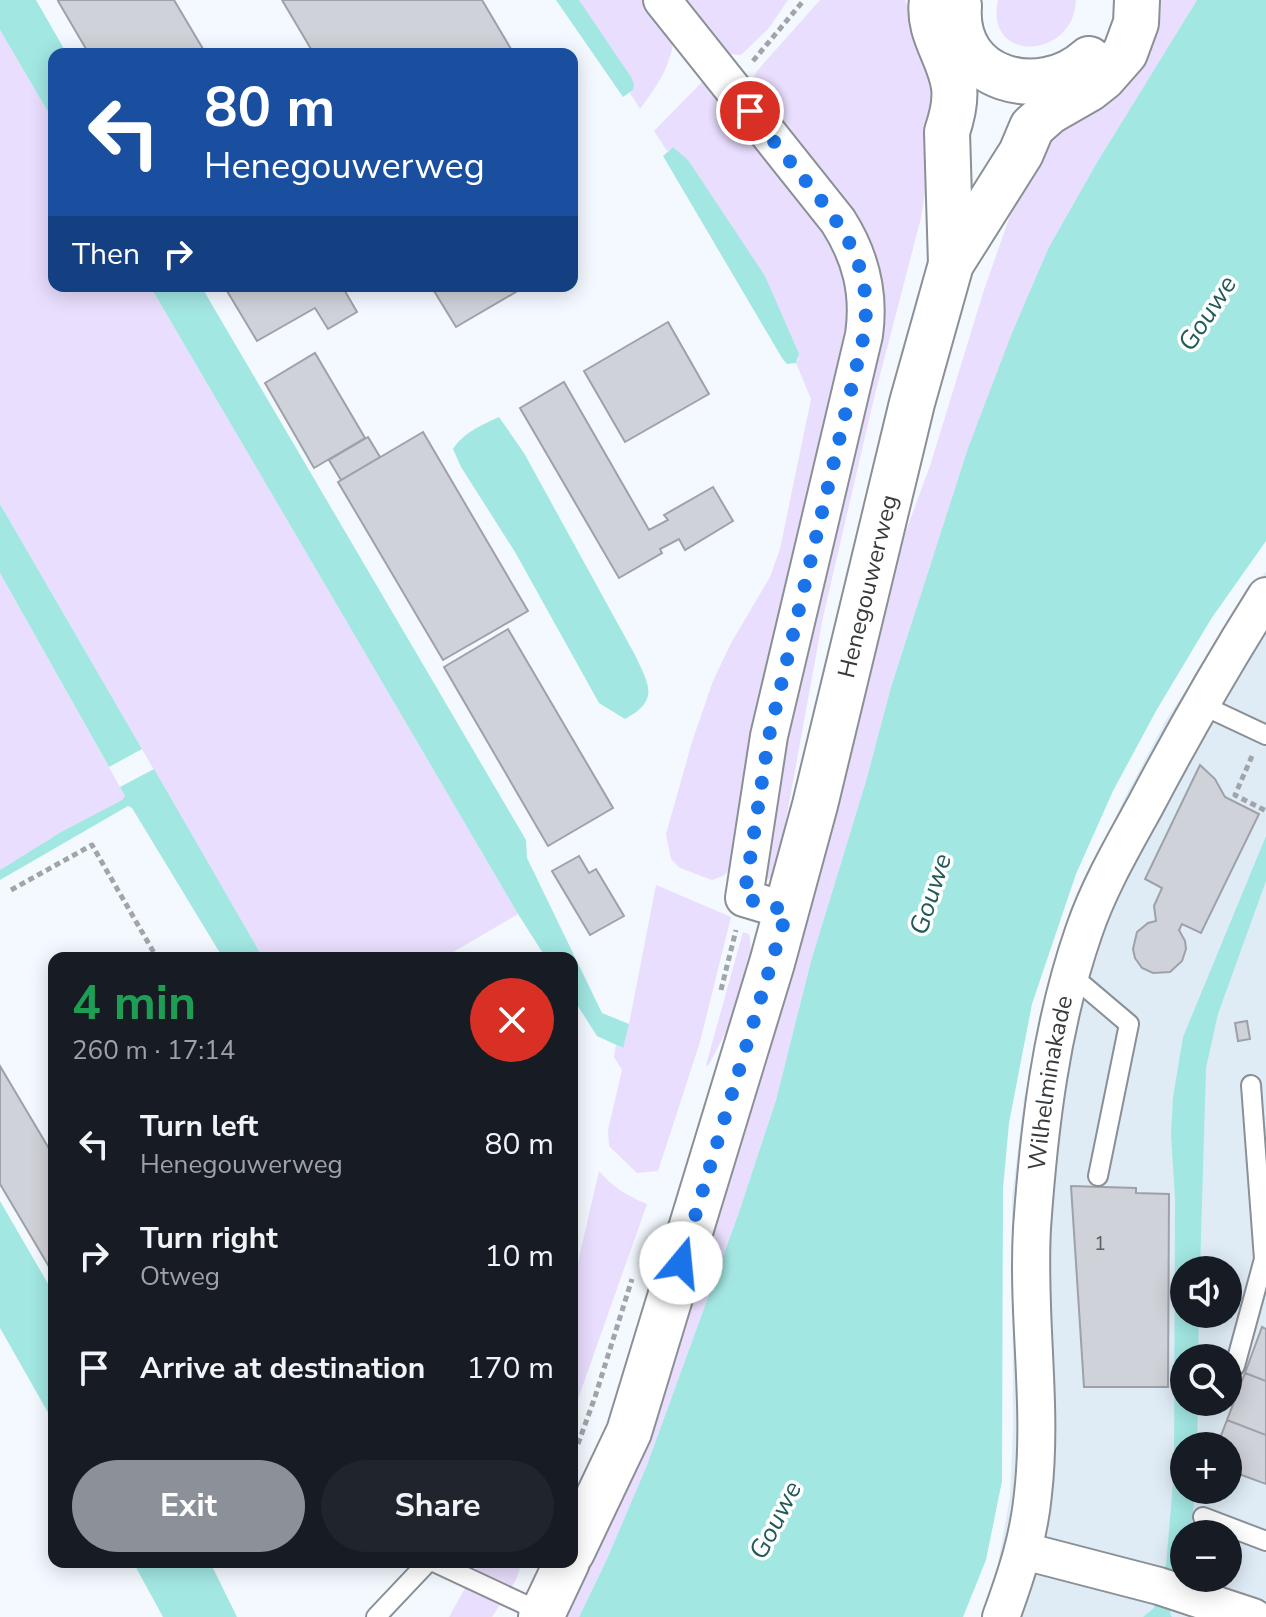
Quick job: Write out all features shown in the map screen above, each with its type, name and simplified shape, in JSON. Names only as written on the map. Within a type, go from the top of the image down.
[{"type":"main road","name":"Henegouwerweg","points":[[578,1539],[629,1432],[787,911],[819,791],[912,403],[951,264],[947,132],[954,90],[932,25],[932,0]]},
{"type":"main road","points":[[960,0],[958,13],[963,35],[977,60],[1007,76],[1041,83],[1060,78],[1091,57],[1106,33],[1113,0]]},
{"type":"main road","name":"Henegouwerweg","points":[[951,264],[1037,122],[1089,89],[1125,53],[1136,23],[1137,0]]},
{"type":"main road","name":"Henegouwerweg","points":[[950,183],[970,137],[1007,76]]},
{"type":"main road","name":"Henegouwerweg","points":[[994,197],[1003,147],[1007,76]]},
{"type":"main road","points":[[542,1615],[564,1568]]},
{"type":"street","points":[[662,0],[838,221],[861,270],[867,306],[864,335],[769,736],[744,898],[787,911]]},
{"type":"street","name":"Wilhelminakade","points":[[1001,1617],[1024,1551],[1033,1494],[1036,1424],[1032,1232],[1039,1148],[1055,1038],[1070,974],[1085,927],[1117,859],[1200,704],[1266,596]]},
{"type":"street","points":[[1024,1551],[1168,1589],[1232,1613]]},
{"type":"lane","points":[[1200,704],[1266,735]]},
{"type":"lane","points":[[1070,974],[1129,1024],[1098,1176]]},
{"type":"lane","points":[[1241,1344],[1265,1259],[1251,1085]]},
{"type":"lane","points":[[1203,1517],[1266,1541]]},
{"type":"lane","points":[[376,1617],[425,1568]]},
{"type":"lane","points":[[444,1568],[542,1615]]},
{"type":"path","points":[[772,37],[804,0]]},
{"type":"path","points":[[1245,770],[1235,795],[1266,811]]},
{"type":"path","points":[[11,890],[92,845],[154,952]]},
{"type":"path","points":[[718,999],[744,898]]},
{"type":"path","points":[[578,1444],[636,1266]]},
{"type":"shaded area","points":[[579,0],[646,0],[674,38],[662,75],[640,109],[630,93],[633,90]]},
{"type":"shaded area","points":[[678,0],[788,0],[769,28],[741,55],[718,53]]},
{"type":"shaded area","points":[[820,0],[905,0],[935,86],[932,149],[921,218],[874,398],[823,617],[781,847],[773,876],[762,883],[779,750],[879,335],[752,88],[757,71]]},
{"type":"shaded area","points":[[998,0],[1076,0],[1072,20],[1061,34],[1047,43],[1031,46],[1016,44],[1004,35],[997,21]]},
{"type":"shaded area","points":[[1155,0],[1197,0],[1049,247],[968,448],[891,687],[811,961],[776,1100],[738,1215],[647,1465],[607,1559],[579,1617],[559,1617],[575,1568],[578,1568],[578,1557],[896,558],[930,466],[983,293],[1032,152]]},
{"type":"shaded area","points":[[0,30],[48,112],[48,292],[154,292],[518,914],[453,952],[260,952],[0,504]]},
{"type":"shaded area","points":[[704,80],[800,195],[843,261],[853,316],[735,865],[723,876],[712,880],[680,868],[671,859],[666,834],[713,681],[731,643],[770,577],[780,549],[811,399],[796,363],[799,359],[674,147],[667,151],[654,131]]},
{"type":"shaded area","points":[[1266,571],[1266,1617],[983,1617],[993,1591],[1010,1497],[1013,1426],[1012,1198],[1024,1098],[1050,994],[1081,897],[1123,801],[1166,720]]},
{"type":"shaded area","points":[[0,573],[125,796],[0,870]]},
{"type":"shaded area","points":[[656,885],[731,917],[700,1042],[658,1171],[637,1173],[609,1146],[608,1130],[622,1070],[614,1057],[616,1045],[622,1048],[629,1024]]},
{"type":"shaded area","points":[[743,932],[749,934],[751,950],[745,984],[732,1019],[708,1066],[706,1065]]},
{"type":"shaded area","points":[[599,1171],[621,1191],[647,1204],[578,1399],[578,1262]]},
{"type":"shaded area","points":[[476,1568],[520,1568],[516,1580],[492,1617],[449,1617]]},
{"type":"water","points":[[0,0],[36,0],[64,48],[48,48],[48,112],[0,30]]},
{"type":"water","points":[[556,0],[579,0],[631,77],[633,90],[623,97]]},
{"type":"water","name":"Gouwe","points":[[1197,0],[1266,0],[1266,541],[1211,619],[1113,791],[1076,874],[1032,1004],[1009,1123],[1003,1189],[1002,1481],[986,1560],[963,1617],[579,1617],[647,1465],[738,1215],[776,1100],[811,961],[891,687],[968,448],[1049,247]]},
{"type":"water","points":[[673,147],[688,160],[765,276],[799,354],[796,363],[787,364],[782,358],[663,156]]},
{"type":"water","points":[[154,292],[205,292],[526,840],[527,858],[572,952],[542,952]]},
{"type":"water","points":[[499,417],[524,453],[644,675],[647,698],[636,712],[625,719],[599,703],[515,552],[461,467],[453,449],[468,434]]},
{"type":"water","points":[[0,504],[142,749],[109,767],[0,573]]},
{"type":"water","points":[[154,769],[260,952],[219,952],[128,806],[0,880],[0,870],[61,832],[122,800],[125,796],[120,787]]},
{"type":"water","points":[[1266,836],[1266,881],[1218,1014],[1206,1068],[1200,1256],[1175,1256],[1171,1135],[1173,1097],[1183,1037]]},
{"type":"water","points":[[578,963],[602,1013],[629,1024],[623,1048],[597,1036],[578,1006]]},
{"type":"water","points":[[0,1201],[48,1284],[48,1412],[0,1328]]},
{"type":"water","points":[[1175,1328],[1199,1328],[1198,1344],[1174,1344]]},
{"type":"water","points":[[1174,1416],[1198,1416],[1197,1432],[1174,1432]]},
{"type":"water","points":[[1171,1504],[1194,1504],[1192,1520],[1170,1520],[1170,1592],[1177,1592],[1170,1613],[1172,1617],[1143,1617],[1154,1608],[1166,1565]]},
{"type":"water","points":[[136,1568],[213,1568],[237,1617],[163,1617]]},
{"type":"building","points":[[174,0],[202,48],[85,48],[58,1]]},
{"type":"building","points":[[282,0],[482,0],[510,48],[310,48]]},
{"type":"building","points":[[228,292],[345,292],[357,312],[328,329],[315,308],[257,341]]},
{"type":"building","points":[[435,292],[516,292],[456,327]]},
{"type":"building","points":[[668,322],[709,394],[625,442],[584,371]]},
{"type":"building","points":[[315,353],[365,438],[314,468],[265,383]]},
{"type":"building","points":[[564,382],[649,530],[668,520],[664,515],[713,487],[733,521],[685,550],[679,539],[660,549],[662,553],[619,578],[520,408]]},
{"type":"building","points":[[423,432],[528,611],[443,660],[338,482]]},
{"type":"building","points":[[368,437],[380,457],[341,480],[329,460]]},
{"type":"building","points":[[508,629],[613,808],[548,846],[444,667]]},
{"type":"building","points":[[1200,765],[1215,779],[1225,797],[1259,814],[1201,933],[1182,924],[1179,930],[1186,949],[1182,961],[1170,972],[1153,973],[1142,968],[1133,949],[1137,932],[1156,921],[1154,906],[1162,888],[1145,879]]},
{"type":"building","points":[[579,856],[589,873],[596,869],[624,916],[590,935],[552,871]]},
{"type":"building","points":[[1247,1021],[1250,1039],[1238,1041],[1235,1023]]},
{"type":"building","points":[[0,1066],[48,1147],[48,1265],[0,1184]]},
{"type":"building","points":[[1071,1186],[1136,1188],[1136,1193],[1169,1194],[1168,1387],[1084,1387]]},
{"type":"building","points":[[1262,1327],[1266,1329],[1266,1381],[1245,1373]]},
{"type":"building","points":[[1245,1373],[1266,1381],[1266,1435],[1227,1420],[1229,1416],[1242,1416],[1242,1381]]},
{"type":"building","points":[[1227,1420],[1266,1435],[1266,1484],[1242,1475],[1242,1432],[1222,1432]]},
{"type":"route","points":[[681,1263],[787,911],[744,898],[769,736],[864,335],[867,306],[861,270],[845,232],[750,111]]}]
